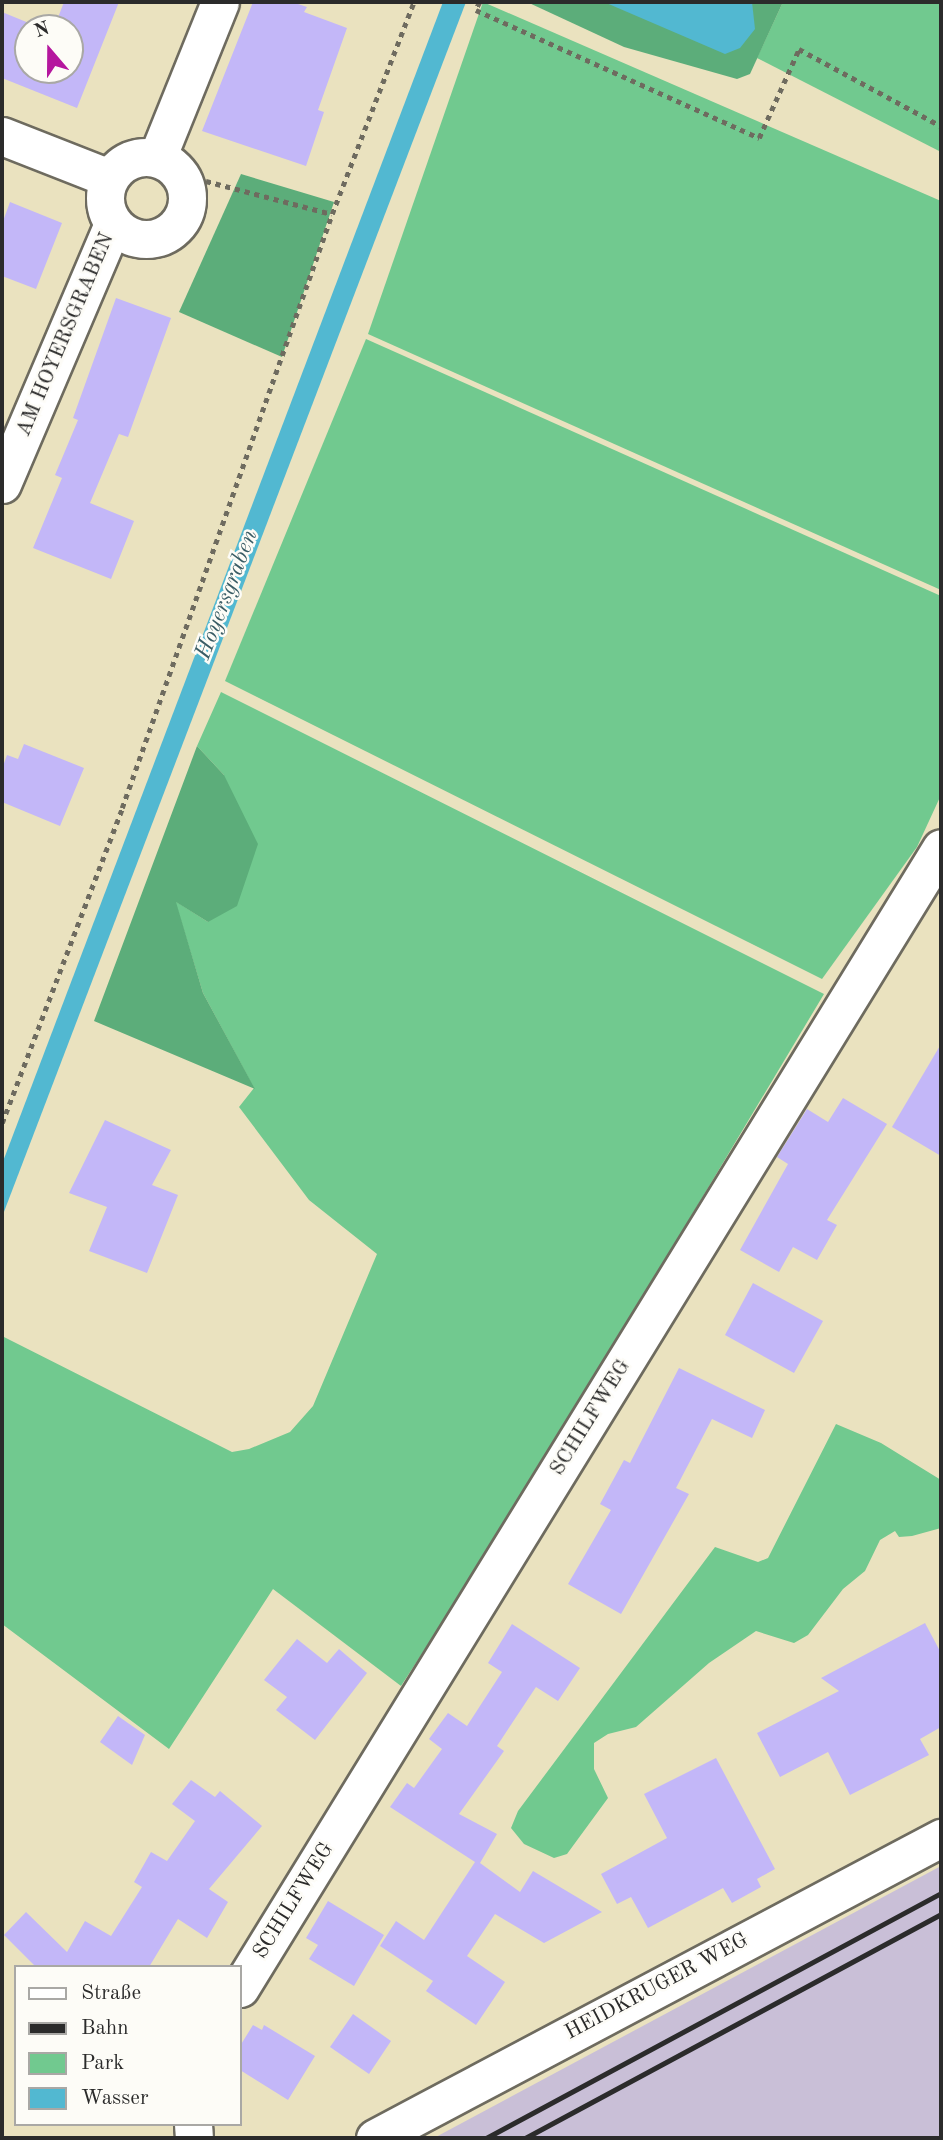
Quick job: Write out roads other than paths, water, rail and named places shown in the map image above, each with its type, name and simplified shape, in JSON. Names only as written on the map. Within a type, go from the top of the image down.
[{"type":"street","points":[[158,158],[220,2]]},
{"type":"street","points":[[2,136],[109,178]]},
{"type":"street","points":[[158,158],[174,168],[185,186],[185,210],[165,234],[134,238],[113,224],[104,199],[109,178],[125,162],[158,158]]},
{"type":"street","name":"AM HOYERSGRABEN","points":[[2,484],[113,224]]},
{"type":"street","name":"SCHILFWEG","points":[[242,1985],[941,848]]},
{"type":"street","name":"HEIDKRUGER WEG","points":[[374,2138],[941,1838]]},
{"type":"water","name":"Hoyersgraben","points":[[443,2],[466,2],[2,1217],[2,1164]]},
{"type":"water","points":[[604,2],[752,2],[755,29],[740,48],[725,54]]},
{"type":"railway","points":[[486,2138],[941,1893]]},
{"type":"railway","points":[[525,2138],[941,1914]]}]
